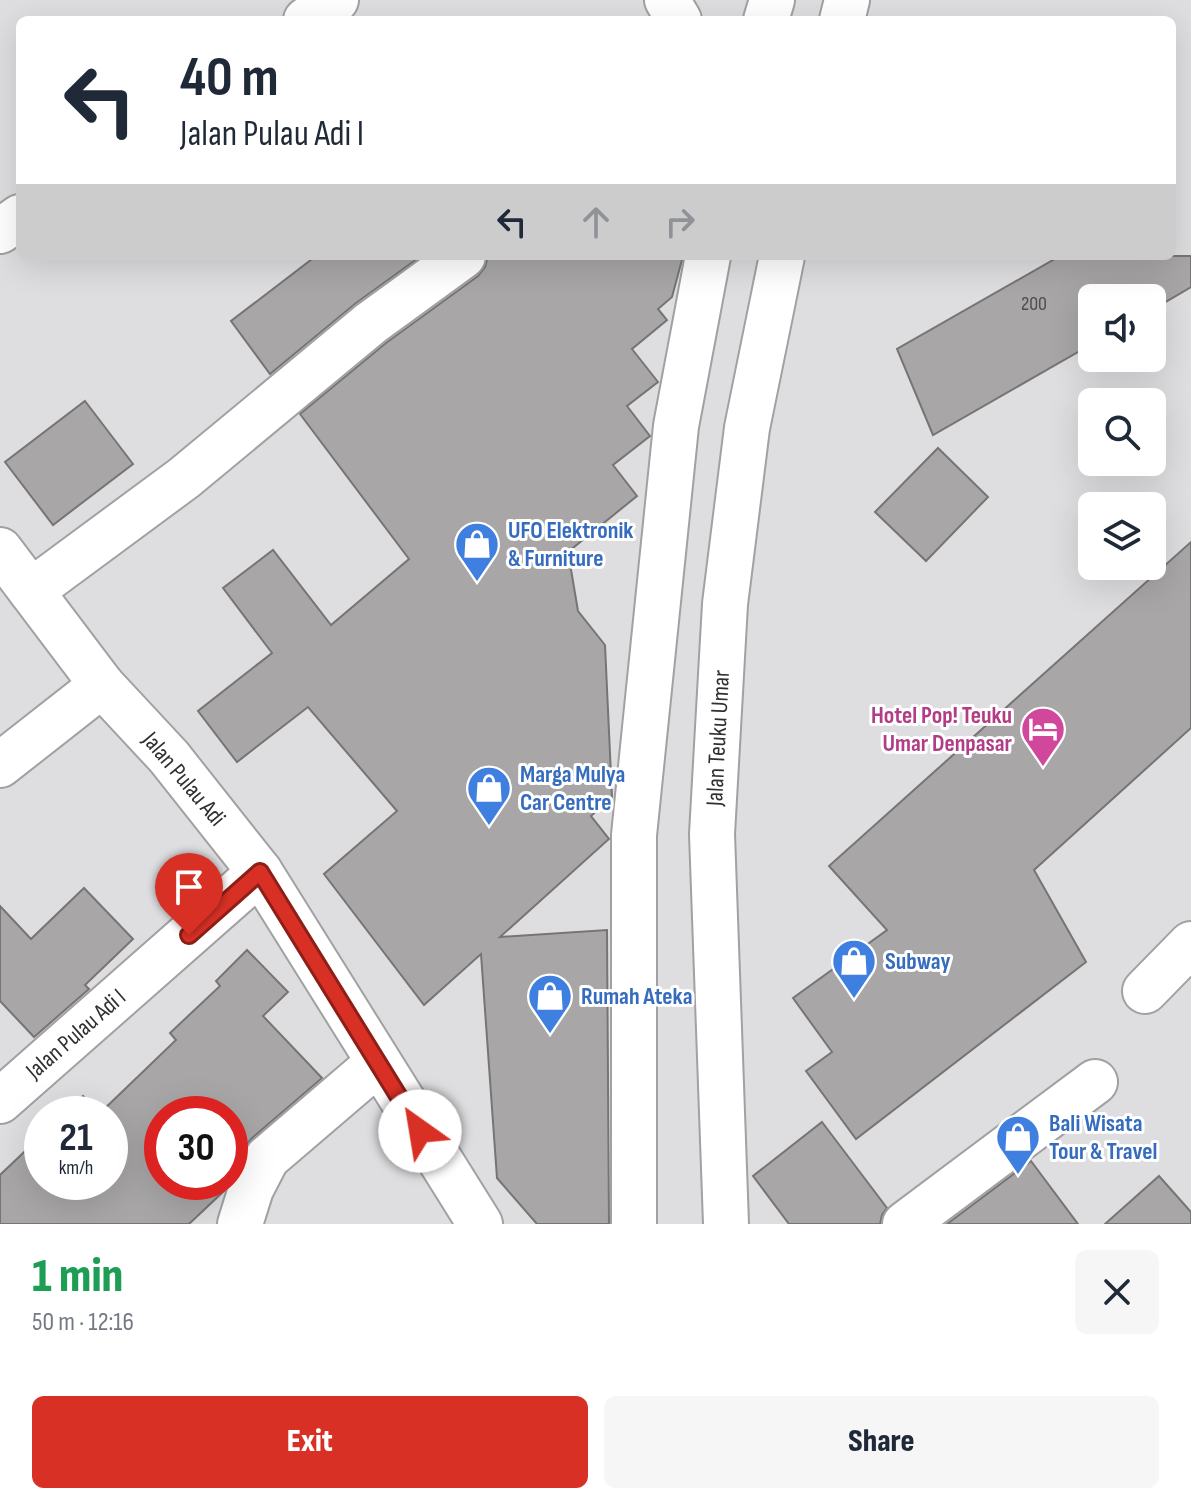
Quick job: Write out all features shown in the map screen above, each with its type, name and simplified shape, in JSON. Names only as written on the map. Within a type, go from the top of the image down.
[{"type":"street","points":[[312,16],[336,0]]},
{"type":"street","points":[[31,591],[184,478],[371,323],[458,260]]},
{"type":"street","points":[[634,1224],[634,835],[676,426],[707,260]]},
{"type":"street","name":"Jalan Teuku Umar","points":[[726,1224],[712,834],[725,604],[747,428],[781,260]]},
{"type":"street","name":"Jalan Pulau Adi","points":[[0,550],[102,685],[169,757],[260,872],[480,1224]]},
{"type":"street","points":[[0,765],[102,685]]},
{"type":"street","name":"Jalan Pulau Adi I","points":[[0,1101],[260,872]]},
{"type":"street","points":[[1145,991],[1191,944]]},
{"type":"street","points":[[240,1224],[251,1189],[267,1158],[378,1063]]},
{"type":"street","points":[[905,1224],[1095,1082]]},
{"type":"building","points":[[1176,256],[1191,256],[1191,287],[1166,302],[1166,284],[1078,284],[1078,352],[933,435],[897,349],[1053,260],[1176,260]]},
{"type":"building","points":[[311,260],[415,260],[356,303],[270,374],[231,321]]},
{"type":"building","points":[[487,260],[682,260],[672,297],[658,309],[667,320],[632,349],[658,382],[627,406],[650,436],[613,465],[637,496],[568,552],[578,611],[605,645],[612,797],[591,816],[609,839],[500,937],[607,930],[609,1224],[537,1224],[497,1178],[481,954],[424,1005],[324,874],[397,811],[308,707],[237,762],[198,711],[272,653],[223,588],[273,550],[331,625],[409,559],[300,414],[386,343],[478,276]]},
{"type":"building","points":[[85,401],[133,464],[53,525],[5,462]]},
{"type":"building","points":[[938,448],[988,497],[926,561],[875,512]]},
{"type":"building","points":[[1191,542],[1191,728],[1034,870],[1086,962],[856,1139],[806,1071],[832,1052],[793,998],[887,930],[829,866],[1149,580],[1166,580],[1166,564]]},
{"type":"building","points":[[84,888],[133,939],[85,985],[89,989],[34,1037],[0,1001],[0,906],[31,939]]},
{"type":"building","points":[[247,950],[288,992],[263,1016],[322,1078],[248,1143],[248,1096],[144,1096],[144,1200],[214,1200],[189,1224],[0,1224],[0,1175],[24,1152],[24,1200],[128,1200],[128,1096],[118,1096],[176,1040],[170,1033],[220,986],[216,981]]},
{"type":"building","points":[[822,1122],[887,1208],[880,1224],[789,1224],[753,1176]]},
{"type":"building","name":"Bali Wisata Tour & Travel","points":[[1031,1161],[1078,1224],[947,1224]]},
{"type":"building","points":[[1159,1176],[1191,1212],[1191,1224],[1105,1224]]},
{"type":"place","name":"UFO Elektronik & Furniture","points":[[477,583]]},
{"type":"place","name":"Hotel Pop! Teuku Umar Denpasar","points":[[1043,768]]},
{"type":"place","name":"Marga Mulya Car Centre","points":[[489,827]]},
{"type":"place","name":"Subway","points":[[854,1000]]},
{"type":"place","name":"Rumah Ateka","points":[[550,1035]]},
{"type":"place","name":"Bali Wisata Tour & Travel","points":[[1018,1176]]},
{"type":"route","points":[[189,935],[260,872],[420,1131]]}]
